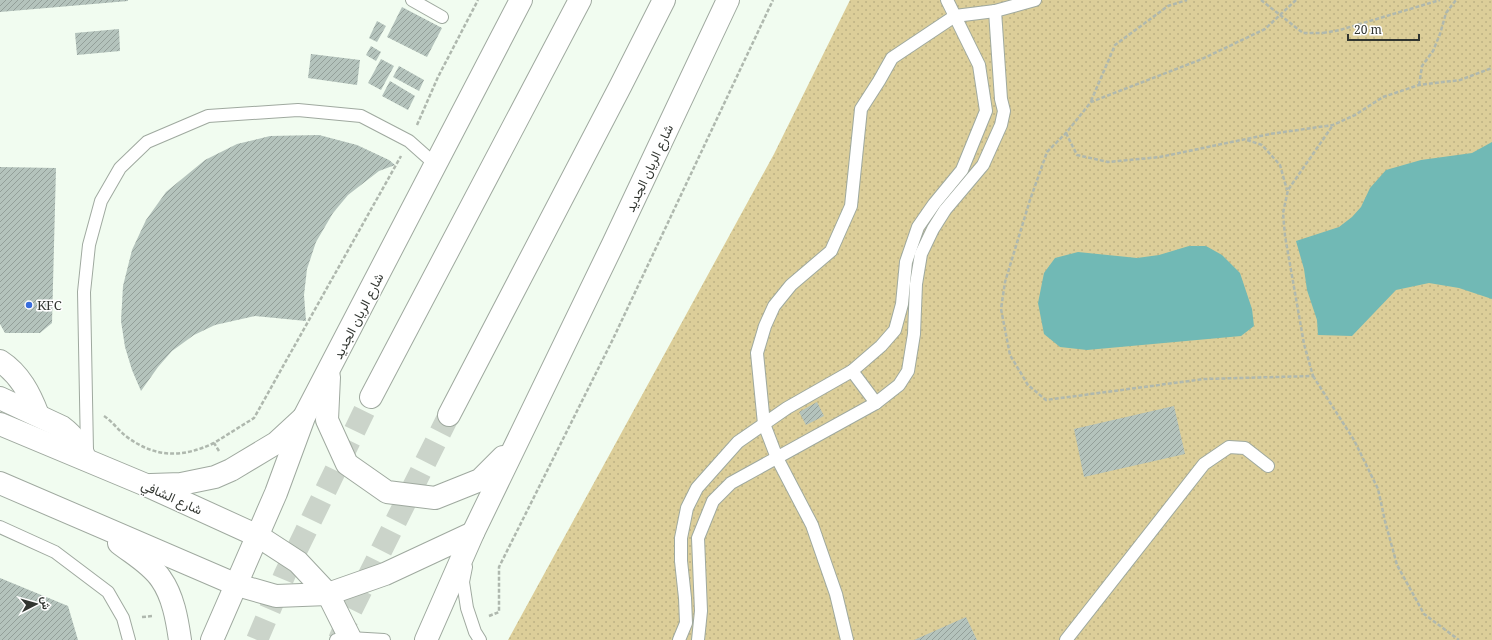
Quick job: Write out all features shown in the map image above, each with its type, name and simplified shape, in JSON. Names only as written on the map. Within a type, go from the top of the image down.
[{"type":"main road","name":"شارع الريان الجديد","points":[[212,640],[276,493],[304,417],[521,0]]},
{"type":"main road","points":[[371,397],[580,0]]},
{"type":"main road","points":[[449,415],[622,85],[664,0]]},
{"type":"main road","name":"شارع الريان الجديد","points":[[426,640],[473,533],[613,244],[728,0]]},
{"type":"main road","points":[[0,360],[13,370],[20,379],[33,401],[38,416]]},
{"type":"main road","points":[[329,371],[327,420],[347,464],[387,492],[434,498],[480,480],[515,445]]},
{"type":"main road","points":[[0,398],[62,427],[71,434],[82,450],[86,460]]},
{"type":"main road","points":[[146,485],[181,484],[215,477],[231,470],[276,444],[304,417]]},
{"type":"main road","name":"شارع الشافي","points":[[0,424],[146,485],[258,536],[298,562],[328,594],[346,639]]},
{"type":"main road","points":[[0,483],[237,585],[276,596],[328,594],[385,574],[473,533]]},
{"type":"main road","points":[[91,522],[152,569],[161,579],[172,602],[180,640]]},
{"type":"lane","points":[[412,0],[442,17]]},
{"type":"lane","points":[[679,640],[686,623],[681,561],[681,538],[687,508],[697,488],[738,442],[787,408],[852,371],[881,346],[895,330],[902,304],[906,262],[918,227],[934,204],[962,170],[986,111],[978,65],[947,0]]},
{"type":"lane","points":[[847,640],[836,594],[812,525],[776,458],[764,424],[757,353],[764,326],[774,306],[791,285],[831,251],[851,206],[861,108],[892,58],[954,16],[994,11],[1035,0]]},
{"type":"lane","points":[[698,640],[701,611],[698,538],[713,501],[731,483],[876,403],[899,385],[908,371],[914,334],[916,284],[921,254],[933,229],[945,210],[983,166],[1001,125],[1004,111],[1001,100],[994,11]]},
{"type":"lane","points":[[86,460],[84,292],[89,245],[101,200],[120,168],[147,142],[208,116],[298,110],[361,116],[409,141],[436,165]]},
{"type":"lane","points":[[852,371],[876,403]]},
{"type":"lane","points":[[1066,640],[1204,464],[1229,447],[1240,447],[1245,448],[1268,466]]},
{"type":"lane","points":[[0,527],[56,552],[108,592],[123,618],[129,640]]},
{"type":"lane","points":[[473,533],[464,582],[467,608],[475,632],[480,640]]},
{"type":"lane","points":[[346,639],[384,640]]},
{"type":"path","points":[[86,407],[106,417],[126,437],[148,450],[170,454],[197,451],[214,443],[254,418],[409,141],[438,77],[478,0]]},
{"type":"path","points":[[472,624],[499,612],[499,567],[613,339],[773,0]]},
{"type":"path","points":[[1187,0],[1168,6],[1115,45],[1091,102],[1066,133],[1047,152],[1030,200],[1005,282],[1001,309],[1010,355],[1028,385],[1046,400],[1204,379],[1313,376]]},
{"type":"path","points":[[1261,0],[1303,33],[1323,33],[1340,30],[1440,0]]},
{"type":"path","points":[[1091,102],[1202,59],[1265,29],[1296,0]]},
{"type":"path","points":[[1419,85],[1422,66],[1433,51],[1446,13],[1456,0]]},
{"type":"path","points":[[1066,133],[1077,155],[1108,162],[1160,157],[1270,134],[1333,126],[1355,115],[1383,97],[1419,85],[1460,80],[1492,68]]},
{"type":"path","points":[[1333,126],[1288,190],[1283,213],[1285,236],[1304,344],[1313,376],[1354,440],[1378,489],[1397,565],[1424,614],[1459,640]]},
{"type":"path","points":[[1246,139],[1262,145],[1280,165],[1288,190]]},
{"type":"path","points":[[214,443],[231,470]]},
{"type":"path","points":[[123,618],[175,614]]},
{"type":"shaded area","points":[[850,0],[1492,0],[1492,640],[508,640],[774,154]]},
{"type":"water","points":[[1492,142],[1492,299],[1459,288],[1429,283],[1396,290],[1352,336],[1318,335],[1317,320],[1307,290],[1304,269],[1296,241],[1339,227],[1352,217],[1361,207],[1370,188],[1386,170],[1421,160],[1472,153]]},
{"type":"water","points":[[1189,246],[1206,246],[1222,255],[1240,273],[1252,309],[1254,326],[1241,336],[1087,350],[1060,347],[1044,334],[1038,303],[1044,273],[1055,258],[1078,252],[1137,258],[1159,255]]},
{"type":"building","points":[[0,0],[128,0],[128,1],[0,12]]},
{"type":"building","points":[[402,7],[442,28],[427,57],[387,37]]},
{"type":"building","points":[[377,21],[386,26],[377,42],[369,38]]},
{"type":"building","points":[[119,29],[120,51],[77,55],[75,33]]},
{"type":"building","points":[[371,46],[381,52],[376,61],[366,55]]},
{"type":"building","points":[[311,54],[360,60],[357,85],[308,78]]},
{"type":"building","points":[[381,59],[394,66],[381,90],[368,83]]},
{"type":"building","points":[[399,66],[424,80],[419,91],[393,77]]},
{"type":"building","points":[[390,81],[415,96],[408,110],[382,96]]},
{"type":"building","points":[[319,135],[357,145],[389,160],[395,165],[379,171],[348,195],[333,213],[316,242],[307,269],[304,295],[306,321],[255,316],[215,325],[194,335],[172,351],[158,367],[141,391],[132,370],[125,347],[121,321],[123,286],[132,250],[146,220],[166,192],[205,160],[237,144],[270,136]]},
{"type":"building","points":[[0,167],[56,168],[52,323],[40,333],[5,333],[0,324]]},
{"type":"building","points":[[817,402],[824,416],[806,425],[799,412]]},
{"type":"building","points":[[1174,406],[1185,454],[1084,477],[1074,429]]},
{"type":"building","points":[[0,578],[68,606],[78,640],[0,640]]},
{"type":"building","points":[[966,617],[977,640],[914,640]]},
{"type":"tunnel","points":[[257,640],[285,574],[371,397]]},
{"type":"tunnel","points":[[339,640],[351,611],[449,415]]},
{"type":"place","name":"KFC","points":[[29,305]]}]
